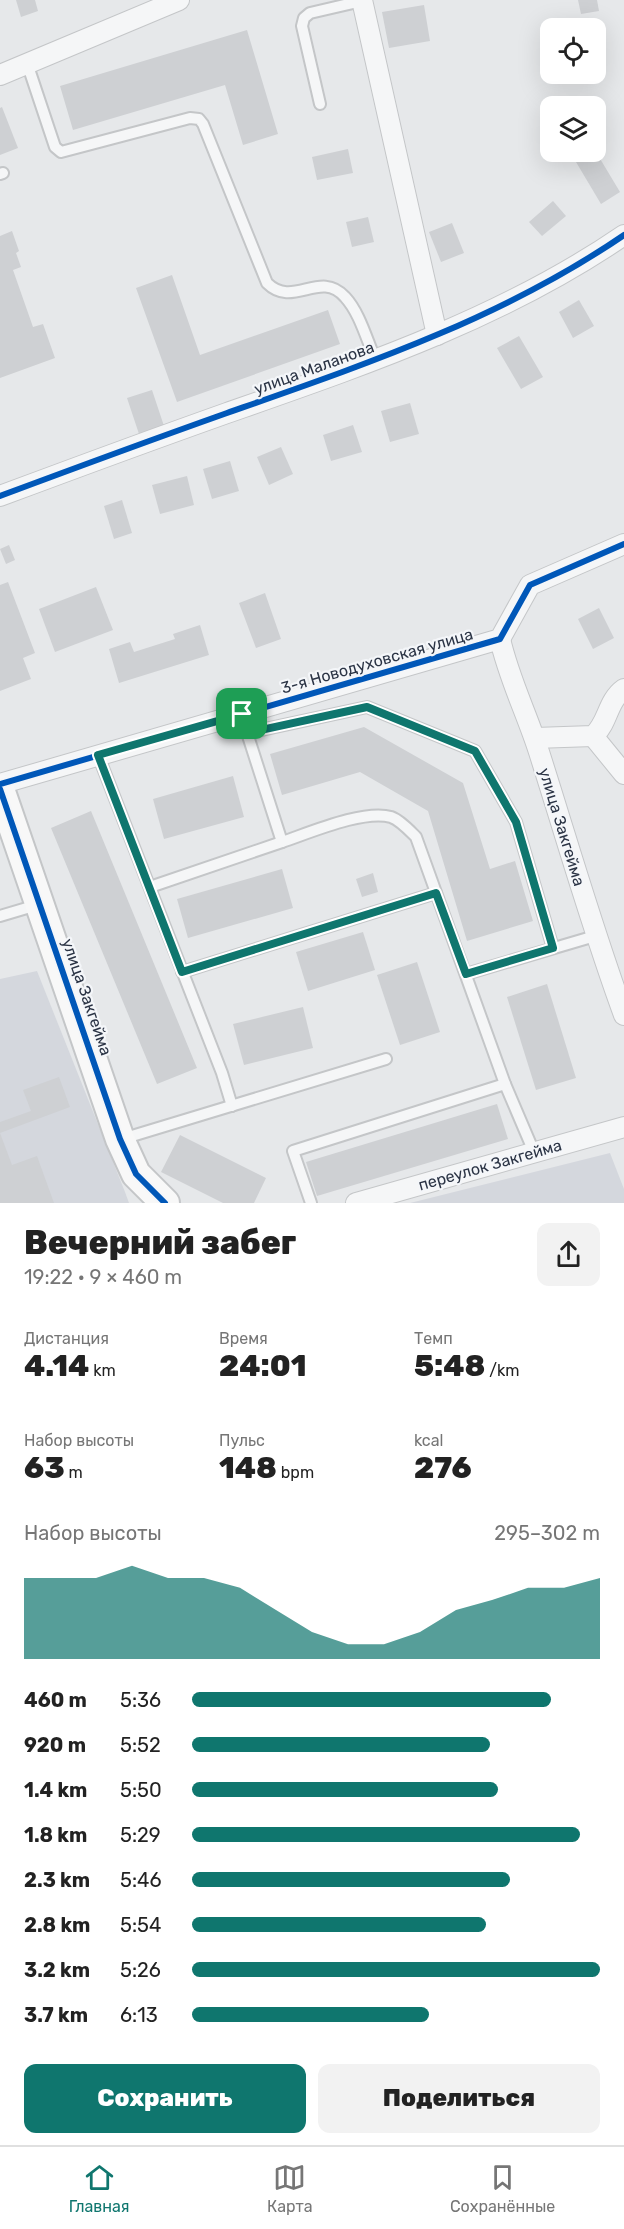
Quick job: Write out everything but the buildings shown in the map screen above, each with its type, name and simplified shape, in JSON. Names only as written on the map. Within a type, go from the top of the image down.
[{"type":"street","points":[[0,75],[179,0]]},
{"type":"street","points":[[362,1],[437,335]]},
{"type":"street","name":"улица Маланова","points":[[0,496],[376,361],[532,290],[586,261],[624,235]]},
{"type":"street","name":"3-я Новодуховская улица","points":[[0,784],[500,639],[530,585],[624,544]]},
{"type":"street","name":"улица Закгейма","points":[[500,639],[506,667],[535,738],[595,936],[624,1015]]},
{"type":"street","points":[[535,738],[593,736],[602,726],[613,700],[624,689]]},
{"type":"street","points":[[593,736],[624,774]]},
{"type":"street","name":"улица Закгейма","points":[[0,789],[120,1139],[136,1174],[165,1203]]},
{"type":"street","name":"переулок Закгейма","points":[[356,1203],[624,1127]]},
{"type":"lane","points":[[320,104],[302,26],[304,18],[310,13],[362,1]]},
{"type":"lane","points":[[27,63],[55,147],[61,152],[190,118],[199,119],[267,283],[272,288],[286,293],[321,285],[337,289],[355,312],[376,361]]},
{"type":"lane","points":[[247,733],[367,707],[475,751],[516,822],[553,948]]},
{"type":"lane","points":[[242,714],[282,842]]},
{"type":"lane","points":[[98,755],[222,1073],[232,1106]]},
{"type":"lane","points":[[150,887],[356,818],[374,814],[392,818],[416,837],[505,1084],[534,1152]]},
{"type":"lane","points":[[182,972],[436,893]]},
{"type":"lane","points":[[0,916],[40,904]]},
{"type":"lane","points":[[466,974],[595,936]]},
{"type":"lane","points":[[120,1139],[386,1059]]},
{"type":"lane","points":[[311,1203],[293,1151],[505,1084]]},
{"type":"shaded area","points":[[37,971],[129,1203],[0,1203],[0,979]]},
{"type":"shaded area","points":[[610,1153],[624,1189],[624,1203],[410,1203]]},
{"type":"cycle path","points":[[0,496],[330,377],[432,337],[530,291],[578,265],[624,235]]},
{"type":"cycle path","points":[[0,784],[500,639],[530,585],[624,544]]},
{"type":"cycle path","points":[[0,789],[120,1139],[136,1174],[165,1203]]},
{"type":"route","points":[[367,707],[475,751],[516,822],[553,948],[466,974],[436,893],[182,972],[106,781],[98,755],[242,714],[247,733],[367,707]]}]
